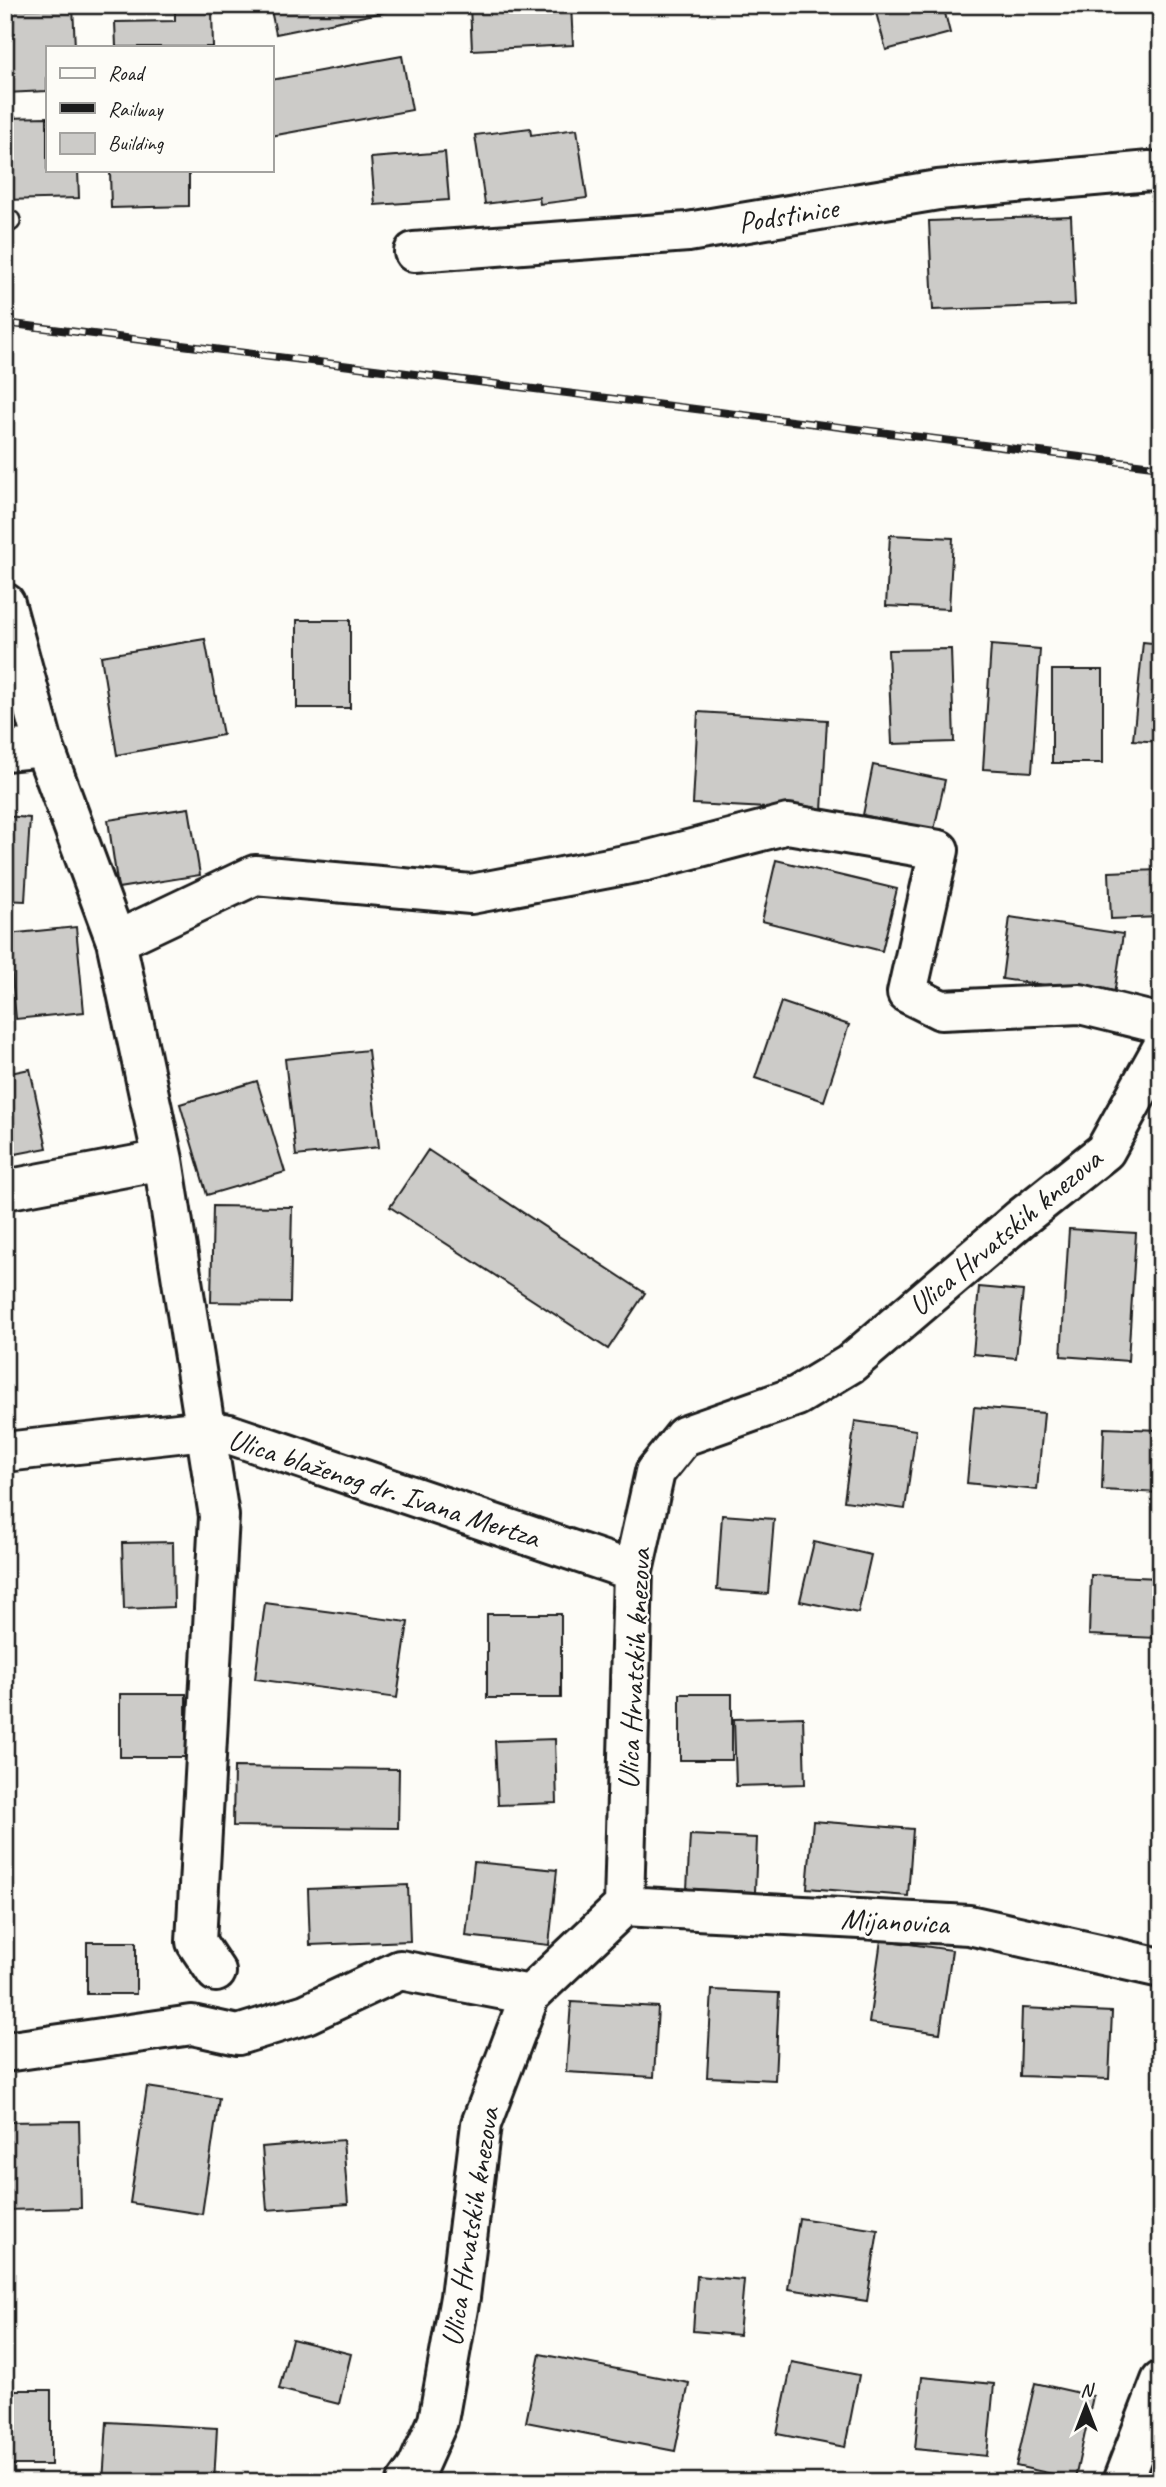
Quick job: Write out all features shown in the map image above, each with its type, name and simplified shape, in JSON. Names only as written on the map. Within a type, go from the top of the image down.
[{"type":"street","name":"Podstinice","points":[[414,252],[688,232],[938,190],[1150,172],[1161,174]]},
{"type":"street","points":[[5,603],[44,747],[116,942],[163,1160],[219,1516],[196,1942],[216,1972]]},
{"type":"street","points":[[5,751],[44,747]]},
{"type":"street","points":[[116,942],[256,875],[471,894],[646,861],[788,824],[939,850],[907,993],[941,1010],[1080,1004],[1161,1024]]},
{"type":"street","name":"Ulica Hrvatskih knezova","points":[[407,2482],[438,2421],[460,2297],[481,2124],[530,1995],[624,1906],[634,1571],[655,1472],[684,1436],[797,1396],[850,1364],[1021,1218],[1105,1151],[1161,1051]]},
{"type":"street","points":[[5,1191],[163,1160]]},
{"type":"street","name":"Ulica blaženog dr. Ivana Mertza","points":[[5,1452],[205,1430],[229,1434],[634,1571]]},
{"type":"street","name":"Mijanovica","points":[[624,1906],[969,1924],[1161,1968]]},
{"type":"street","points":[[5,2052],[192,2025],[238,2035],[306,2014],[400,1970],[530,1995]]},
{"type":"street","points":[[1122,2482],[1161,2381]]},
{"type":"building","points":[[270,5],[414,5],[414,6],[276,34]]},
{"type":"building","points":[[470,5],[571,5],[573,45],[472,50]]},
{"type":"building","points":[[874,5],[943,5],[950,33],[886,50]]},
{"type":"building","points":[[73,7],[75,46],[46,46],[46,91],[5,93],[5,10]]},
{"type":"building","points":[[212,10],[213,46],[116,46],[115,22],[175,21],[175,11]]},
{"type":"building","points":[[402,56],[412,110],[273,136],[273,80]]},
{"type":"building","points":[[46,117],[46,172],[78,172],[79,198],[5,200],[5,118]]},
{"type":"building","points":[[530,128],[531,135],[577,129],[587,198],[540,204],[539,197],[485,204],[475,135]]},
{"type":"building","points":[[445,152],[449,200],[375,205],[371,158]]},
{"type":"building","points":[[110,172],[189,172],[189,206],[111,208]]},
{"type":"building","points":[[1071,216],[1075,305],[933,310],[929,221]]},
{"type":"building","points":[[890,535],[953,538],[949,609],[886,606]]},
{"type":"building","points":[[297,620],[350,620],[350,708],[297,708]]},
{"type":"building","points":[[205,639],[223,735],[117,755],[101,656]]},
{"type":"building","points":[[1143,642],[1161,644],[1161,742],[1133,740]]},
{"type":"building","points":[[991,645],[1040,649],[1032,772],[983,769]]},
{"type":"building","points":[[951,649],[954,742],[892,744],[888,650]]},
{"type":"building","points":[[1052,670],[1103,670],[1103,763],[1052,763]]},
{"type":"building","points":[[698,712],[827,720],[822,811],[693,804]]},
{"type":"building","points":[[873,765],[945,780],[934,830],[863,815]]},
{"type":"building","points":[[189,808],[200,875],[118,888],[108,820]]},
{"type":"building","points":[[5,816],[30,818],[25,901],[5,900]]},
{"type":"building","points":[[776,860],[897,889],[882,951],[762,921]]},
{"type":"building","points":[[1158,870],[1160,917],[1111,919],[1109,872]]},
{"type":"building","points":[[1010,917],[1123,934],[1114,995],[1002,979]]},
{"type":"building","points":[[76,927],[84,1012],[16,1019],[8,934]]},
{"type":"building","points":[[781,1002],[849,1025],[824,1101],[755,1078]]},
{"type":"building","points":[[368,1050],[379,1147],[296,1156],[285,1059]]},
{"type":"building","points":[[30,1069],[47,1148],[5,1156],[5,1074]]},
{"type":"building","points":[[257,1081],[285,1172],[207,1195],[180,1104]]},
{"type":"building","points":[[428,1150],[645,1293],[608,1349],[390,1207]]},
{"type":"building","points":[[213,1206],[292,1207],[290,1303],[211,1302]]},
{"type":"building","points":[[1069,1229],[1136,1233],[1128,1361],[1061,1356]]},
{"type":"building","points":[[979,1287],[1023,1291],[1016,1358],[973,1354]]},
{"type":"building","points":[[974,1407],[1044,1413],[1037,1490],[967,1483]]},
{"type":"building","points":[[855,1421],[916,1430],[905,1509],[844,1501]]},
{"type":"building","points":[[1104,1428],[1161,1430],[1161,1493],[1102,1490]]},
{"type":"building","points":[[722,1515],[774,1519],[768,1594],[717,1590]]},
{"type":"building","points":[[173,1542],[174,1607],[124,1609],[122,1543]]},
{"type":"building","points":[[814,1542],[871,1555],[858,1613],[800,1601]]},
{"type":"building","points":[[1091,1575],[1159,1578],[1157,1638],[1089,1635]]},
{"type":"building","points":[[265,1603],[408,1622],[397,1698],[255,1679]]},
{"type":"building","points":[[487,1614],[561,1614],[561,1698],[487,1698]]},
{"type":"building","points":[[120,1694],[186,1694],[186,1757],[120,1757]]},
{"type":"building","points":[[680,1694],[732,1694],[732,1760],[680,1760]]},
{"type":"building","points":[[803,1717],[805,1784],[736,1786],[734,1719]]},
{"type":"building","points":[[555,1739],[557,1803],[498,1805],[495,1741]]},
{"type":"building","points":[[234,1767],[399,1769],[398,1828],[233,1826]]},
{"type":"building","points":[[813,1821],[913,1829],[908,1896],[807,1888]]},
{"type":"building","points":[[690,1835],[757,1838],[755,1892],[687,1889]]},
{"type":"building","points":[[474,1862],[557,1870],[549,1945],[466,1936]]},
{"type":"building","points":[[408,1885],[410,1941],[310,1945],[308,1889]]},
{"type":"building","points":[[881,1940],[952,1950],[940,2033],[869,2023]]},
{"type":"building","points":[[87,1942],[136,1942],[136,1994],[87,1994]]},
{"type":"building","points":[[712,1990],[779,1993],[775,2080],[707,2077]]},
{"type":"building","points":[[571,2002],[658,2007],[654,2077],[566,2072]]},
{"type":"building","points":[[1022,2008],[1112,2012],[1109,2079],[1020,2076]]},
{"type":"building","points":[[147,2087],[219,2098],[202,2214],[130,2203]]},
{"type":"building","points":[[79,2121],[81,2208],[5,2210],[5,2122]]},
{"type":"building","points":[[343,2140],[348,2204],[267,2210],[262,2147]]},
{"type":"building","points":[[799,2218],[878,2230],[867,2301],[788,2289]]},
{"type":"building","points":[[697,2276],[744,2280],[739,2335],[693,2331]]},
{"type":"building","points":[[292,2339],[351,2354],[339,2404],[279,2389]]},
{"type":"building","points":[[540,2354],[689,2383],[675,2451],[526,2422]]},
{"type":"building","points":[[792,2362],[859,2375],[845,2447],[777,2434]]},
{"type":"building","points":[[922,2377],[994,2384],[987,2456],[915,2449]]},
{"type":"building","points":[[1035,2383],[1093,2396],[1075,2479],[1016,2466]]},
{"type":"building","points":[[5,2390],[51,2390],[51,2465],[5,2465]]},
{"type":"building","points":[[107,2422],[217,2428],[214,2482],[103,2482]]},
{"type":"railway","points":[[5,323],[1161,467]]}]
